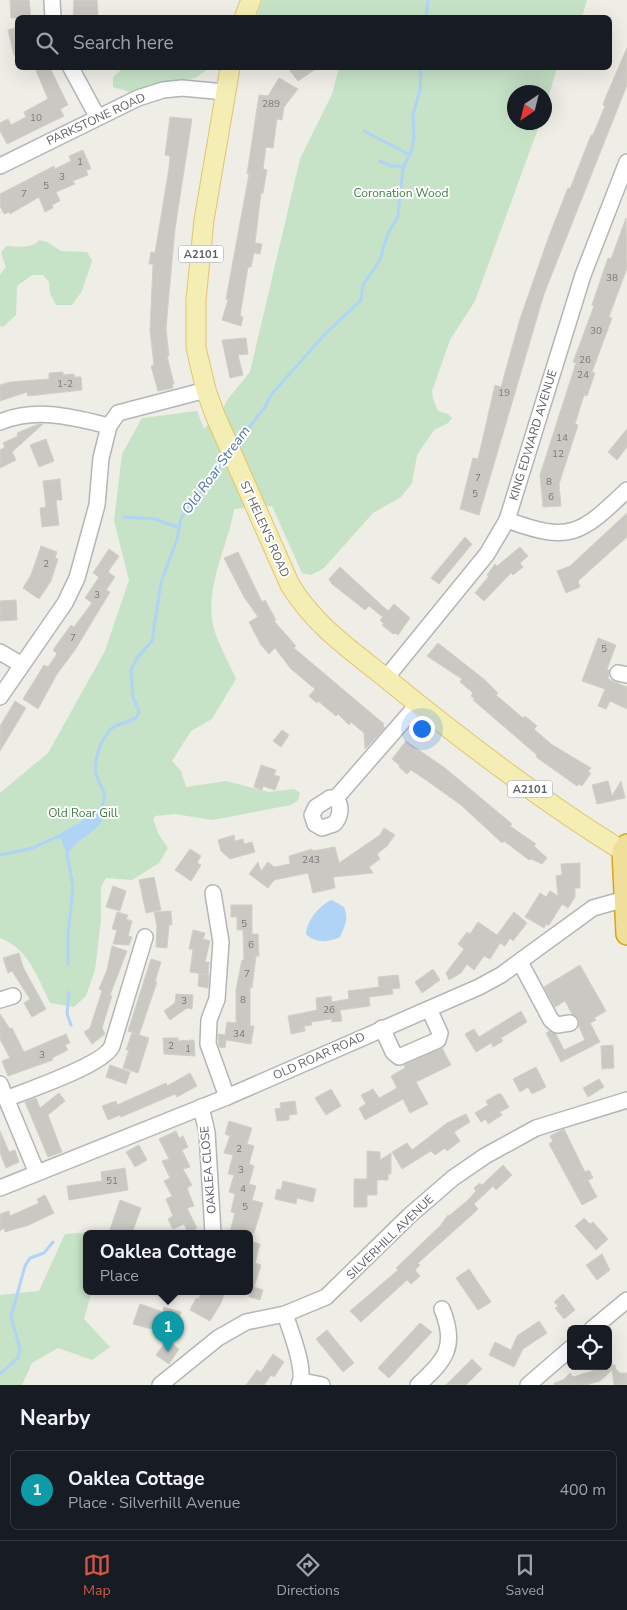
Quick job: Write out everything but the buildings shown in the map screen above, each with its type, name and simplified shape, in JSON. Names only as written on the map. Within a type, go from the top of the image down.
[{"type":"highway","points":[[625,848],[627,934]]},
{"type":"main road","points":[[245,15],[251,0]]},
{"type":"main road","name":"ST HELEN'S ROAD","points":[[230,70],[204,220],[196,300],[196,348],[206,390],[215,415],[290,585],[305,609],[334,636],[418,704],[517,780],[625,848]]},
{"type":"street","points":[[52,0],[53,15]]},
{"type":"street","points":[[72,70],[97,116]]},
{"type":"street","name":"PARKSTONE ROAD","points":[[0,166],[97,116],[138,98],[163,90],[196,88],[225,92]]},
{"type":"street","name":"KING EDWARD AVENUE","points":[[386,678],[487,554],[507,520],[583,274],[627,162]]},
{"type":"street","points":[[0,697],[65,603],[77,578],[97,506],[101,458],[109,426],[118,413],[206,390]]},
{"type":"street","points":[[0,422],[30,414],[49,413],[109,426]]},
{"type":"street","points":[[507,520],[535,531],[561,534],[585,528],[627,490]]},
{"type":"street","points":[[0,652],[22,665]]},
{"type":"street","points":[[336,798],[418,704]]},
{"type":"street","name":"OLD ROAR ROAD","points":[[0,1188],[227,1097],[479,987],[520,962],[593,908],[625,899]]},
{"type":"street","points":[[210,902],[221,942],[217,999],[209,1020],[208,1044],[227,1097]]},
{"type":"street","points":[[6,1099],[89,1065],[107,1053],[112,1046],[146,947]]},
{"type":"street","points":[[520,962],[551,1020],[557,1025],[570,1023]]},
{"type":"street","points":[[382,1028],[392,1052],[399,1057],[430,1045],[438,1040],[440,1033],[429,1009]]},
{"type":"street","points":[[0,1084],[37,1173]]},
{"type":"street","name":"SILVERHILL AVENUE","points":[[160,1385],[218,1338],[246,1322],[285,1314],[326,1297],[409,1216],[453,1178],[485,1156],[536,1128],[627,1100]]},
{"type":"street","name":"OAKLEA CLOSE","points":[[201,1106],[207,1132],[213,1230]]},
{"type":"street","points":[[597,1325],[627,1300]]},
{"type":"street","points":[[418,1385],[446,1355],[450,1339],[449,1326],[442,1309]]},
{"type":"street","points":[[285,1314],[300,1363],[301,1383],[322,1385]]},
{"type":"street","points":[[528,1385],[567,1351]]},
{"type":"green space","points":[[262,0],[587,0],[583,15],[258,15]]},
{"type":"green space","points":[[121,70],[207,70],[195,78],[167,83],[137,94],[113,87],[113,77]]},
{"type":"green space","points":[[338,70],[556,70],[552,85],[507,85],[507,130],[537,130],[475,301],[450,340],[432,391],[438,411],[448,414],[452,418],[448,423],[434,430],[417,455],[412,483],[401,497],[373,513],[324,568],[311,575],[302,573],[272,506],[234,509],[218,566],[211,610],[217,639],[236,679],[212,719],[191,731],[172,761],[181,771],[186,787],[226,781],[269,792],[294,789],[300,793],[298,800],[291,805],[212,820],[175,814],[155,816],[153,819],[159,835],[168,848],[159,863],[132,880],[106,878],[101,887],[101,920],[95,970],[86,996],[74,1007],[50,1003],[25,956],[10,943],[0,938],[0,793],[48,753],[105,651],[129,580],[114,521],[122,454],[142,418],[197,411],[204,429],[223,409],[227,400],[250,372],[300,159],[332,94]]},
{"type":"green space","points":[[40,240],[61,251],[87,252],[92,261],[82,291],[72,305],[56,305],[50,293],[49,282],[43,275],[32,275],[17,286],[16,315],[3,327],[0,326],[0,275],[6,267],[1,253],[6,246],[28,246]]},
{"type":"green space","points":[[83,1233],[83,1295],[91,1295],[84,1319],[110,1347],[92,1360],[58,1348],[32,1363],[22,1385],[0,1385],[0,1295],[39,1291],[65,1234]]},
{"type":"water","points":[[103,803],[106,815],[102,822],[75,845],[67,856],[61,838],[49,840],[82,821]]},
{"type":"water","points":[[332,900],[344,907],[346,922],[340,937],[327,941],[318,941],[306,934],[307,929],[311,919],[318,910]]},
{"type":"waterway","name":"Old Roar Stream","points":[[426,15],[428,0]]},
{"type":"waterway","name":"Old Roar Stream","points":[[236,444],[265,407],[271,395],[326,333],[361,300],[363,285],[380,260],[387,236],[398,216],[403,168],[411,152],[414,138],[413,115],[420,90],[421,70]]},
{"type":"waterway","points":[[364,131],[410,155]]},
{"type":"waterway","points":[[380,161],[392,166],[404,166]]},
{"type":"waterway","name":"Old Roar Stream","points":[[102,806],[104,793],[95,769],[98,751],[112,728],[137,717],[139,711],[133,697],[131,670],[137,658],[152,641],[161,582],[177,540],[181,518],[227,457]]},
{"type":"waterway","points":[[124,517],[156,519],[179,528]]},
{"type":"waterway","name":"Old Roar Stream","points":[[0,855],[33,848],[52,839]]},
{"type":"waterway","points":[[67,853],[73,887],[68,934],[68,964]]},
{"type":"waterway","points":[[69,992],[67,1014],[71,1025]]},
{"type":"waterway","points":[[0,1374],[18,1358],[20,1349],[11,1317],[25,1266],[30,1258],[44,1253],[53,1242]]},
{"type":"place","name":"Oaklea Cottage","points":[[168,1352]]},
{"type":"park label","name":"Coronation Wood","points":[[401,193]]},
{"type":"park label","name":"Old Roar Gill","points":[[83,813]]}]
